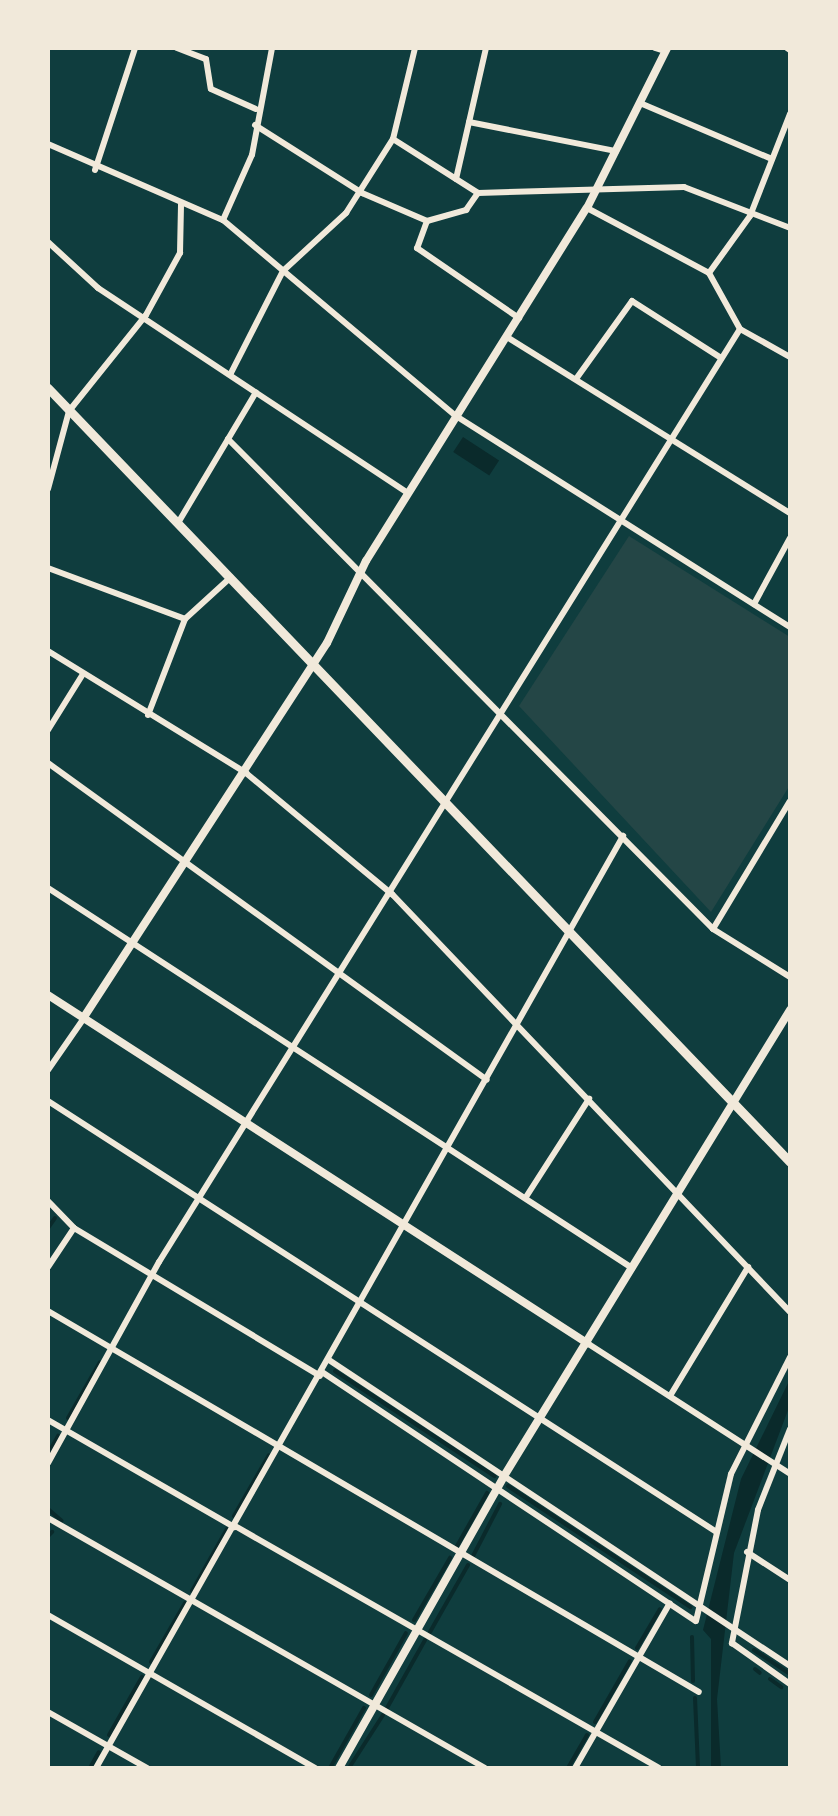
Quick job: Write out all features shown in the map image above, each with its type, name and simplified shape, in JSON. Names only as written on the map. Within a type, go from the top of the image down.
[{"type":"main road","points":[[48,388],[790,1162]]},
{"type":"street","points":[[95,170],[135,48]]},
{"type":"street","points":[[178,48],[206,59],[211,90],[256,108]]},
{"type":"street","points":[[223,220],[252,155],[256,108],[272,48]]},
{"type":"street","points":[[231,373],[283,271],[362,193],[393,138],[415,48]]},
{"type":"street","points":[[456,178],[486,48]]},
{"type":"street","points":[[48,1070],[246,773],[314,662],[408,493],[587,208],[640,103],[662,49]]},
{"type":"street","points":[[640,103],[772,159]]},
{"type":"street","points":[[709,273],[750,216],[790,114]]},
{"type":"street","points":[[469,122],[616,151]]},
{"type":"street","points":[[255,125],[362,193],[427,221],[466,210],[478,192]]},
{"type":"street","points":[[393,138],[478,192],[599,184],[684,186],[750,216],[790,228]]},
{"type":"street","points":[[781,138],[790,143]]},
{"type":"street","points":[[48,144],[95,170],[223,220],[456,416],[790,627]]},
{"type":"street","points":[[48,490],[69,411],[146,314],[180,254],[180,204]]},
{"type":"street","points":[[587,208],[709,273],[740,329],[790,357]]},
{"type":"street","points":[[427,221],[417,248],[519,318]]},
{"type":"street","points":[[48,242],[98,288],[146,314],[408,493]]},
{"type":"street","points":[[576,379],[632,302],[722,358]]},
{"type":"street","points":[[48,1464],[156,1272],[246,1123],[506,715],[740,329]]},
{"type":"street","points":[[507,337],[790,513]]},
{"type":"street","points":[[178,523],[256,392]]},
{"type":"street","points":[[228,438],[358,577],[506,715],[713,929],[790,978]]},
{"type":"street","points":[[754,604],[790,538]]},
{"type":"street","points":[[48,568],[185,618]]},
{"type":"street","points":[[148,715],[185,618],[231,578]]},
{"type":"street","points":[[48,652],[246,773],[392,894],[790,1312]]},
{"type":"street","points":[[48,730],[83,674]]},
{"type":"street","points":[[48,763],[188,860],[488,1080]]},
{"type":"street","points":[[713,929],[790,801]]},
{"type":"street","points":[[96,1768],[362,1304],[623,836]]},
{"type":"street","points":[[48,888],[633,1269]]},
{"type":"street","points":[[48,995],[790,1474]]},
{"type":"street","points":[[339,1768],[504,1476],[790,1010]]},
{"type":"street","points":[[526,1198],[589,1099]]},
{"type":"street","points":[[48,1101],[716,1531]]},
{"type":"street","points":[[48,1202],[74,1228],[156,1272],[321,1374],[696,1621],[703,1608],[716,1531],[745,1445],[790,1357]]},
{"type":"street","points":[[48,1267],[74,1228]]},
{"type":"street","points":[[670,1396],[748,1268]]},
{"type":"street","points":[[48,1311],[110,1355],[698,1692]]},
{"type":"street","points":[[330,1360],[790,1666]]},
{"type":"street","points":[[48,1420],[659,1768]]},
{"type":"street","points":[[790,1430],[774,1464],[747,1552],[730,1626],[732,1643],[790,1684]]},
{"type":"street","points":[[49,1522],[485,1768]]},
{"type":"street","points":[[747,1552],[790,1580]]},
{"type":"street","points":[[575,1768],[670,1603]]},
{"type":"street","points":[[48,1615],[315,1768]]},
{"type":"street","points":[[48,1712],[147,1768]]},
{"type":"shaded area","points":[[463,437],[499,460],[489,476],[453,452]]},
{"type":"shaded area","points":[[629,536],[790,637],[790,785],[711,912],[519,706]]},
{"type":"shaded area","points":[[790,1379],[790,1405],[734,1553],[717,1699],[721,1768],[711,1768],[711,1639],[703,1630],[741,1479]]},
{"type":"waterway","points":[[48,1228],[55,1218]]},
{"type":"waterway","points":[[68,1418],[100,1362]]},
{"type":"waterway","points":[[335,1371],[494,1476]]},
{"type":"waterway","points":[[48,1454],[58,1436]]},
{"type":"waterway","points":[[234,1516],[269,1455]]},
{"type":"waterway","points":[[508,1486],[690,1607]]},
{"type":"waterway","points":[[457,1546],[487,1493]]},
{"type":"waterway","points":[[472,1558],[500,1504]]},
{"type":"waterway","points":[[48,1509],[62,1521]]},
{"type":"waterway","points":[[192,1591],[227,1529]]},
{"type":"waterway","points":[[48,1536],[52,1532]]},
{"type":"waterway","points":[[414,1620],[450,1558]]},
{"type":"waterway","points":[[430,1632],[468,1565]]},
{"type":"waterway","points":[[151,1662],[185,1603]]},
{"type":"waterway","points":[[637,1648],[660,1609]]},
{"type":"waterway","points":[[371,1695],[406,1633]]},
{"type":"waterway","points":[[692,1637],[693,1681]]},
{"type":"waterway","points":[[387,1708],[425,1640]]},
{"type":"waterway","points":[[754,1650],[790,1674]]},
{"type":"waterway","points":[[595,1722],[630,1661]]},
{"type":"waterway","points":[[755,1669],[760,1673]]},
{"type":"waterway","points":[[109,1735],[142,1677]]},
{"type":"waterway","points":[[770,1679],[781,1687]]},
{"type":"waterway","points":[[695,1698],[698,1768]]},
{"type":"waterway","points":[[330,1768],[364,1708]]},
{"type":"waterway","points":[[349,1768],[383,1715]]},
{"type":"waterway","points":[[568,1768],[587,1735]]},
{"type":"waterway","points":[[90,1768],[99,1752]]}]
